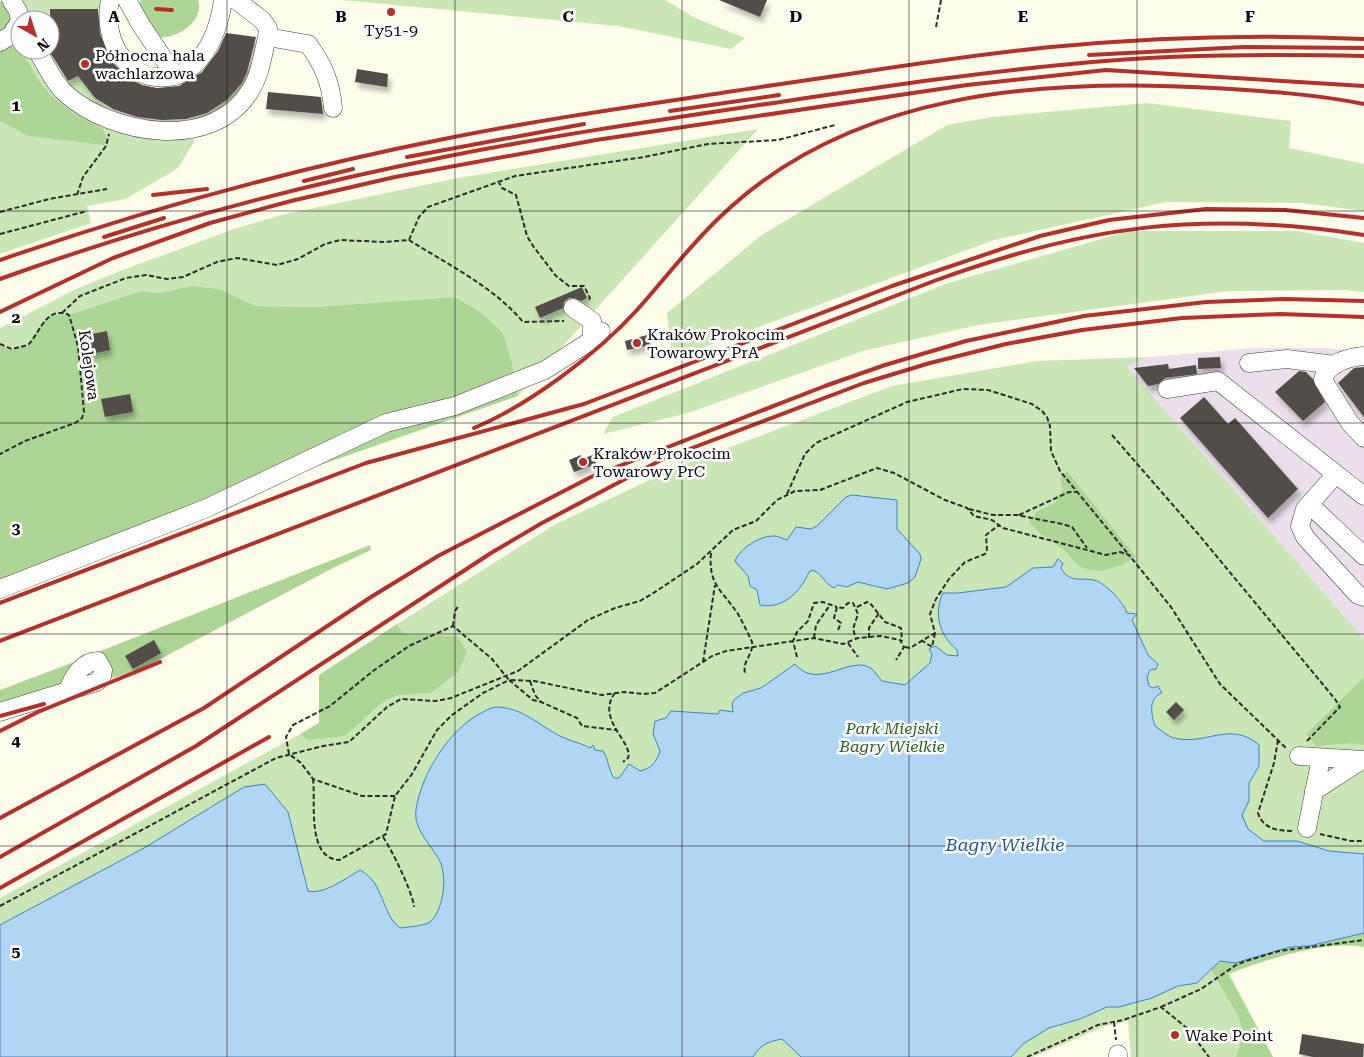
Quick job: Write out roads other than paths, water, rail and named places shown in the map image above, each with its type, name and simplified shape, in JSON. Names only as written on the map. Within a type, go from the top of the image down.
[{"type":"lane","points":[[110,0],[109,22],[120,56],[133,70],[146,76],[164,78],[184,73],[204,56],[212,41],[223,0]]},
{"type":"lane","points":[[127,0],[141,25],[175,76]]},
{"type":"lane","points":[[43,60],[57,84],[65,93],[90,110],[111,121],[131,128],[173,131],[203,126],[222,117],[238,105],[250,92],[267,37],[268,28],[262,20],[236,0]]},
{"type":"lane","points":[[267,37],[308,44],[320,61],[332,89],[333,108]]},
{"type":"lane","points":[[0,589],[208,508],[386,423],[455,406],[545,370],[596,336],[592,321],[571,315]]},
{"type":"lane","points":[[1364,356],[1350,357],[1335,365],[1324,374],[1323,380],[1350,423],[1364,438]]},
{"type":"lane","points":[[1249,363],[1287,359],[1335,365]]},
{"type":"lane","points":[[1167,389],[1218,381],[1364,496]]},
{"type":"lane","points":[[1336,474],[1305,509],[1300,526],[1305,537],[1346,582],[1364,597]]},
{"type":"lane","points":[[1309,504],[1364,556]]},
{"type":"lane","points":[[0,712],[68,691]]},
{"type":"lane","points":[[1299,756],[1363,760]]},
{"type":"lane","points":[[1307,831],[1321,758]]},
{"type":"lane","points":[[1314,791],[1363,760]]},
{"type":"water","points":[[852,495],[897,500],[897,529],[920,554],[921,559],[915,577],[908,583],[887,589],[858,582],[847,587],[838,585],[834,588],[813,570],[809,572],[796,592],[784,602],[768,606],[760,605],[757,590],[750,586],[748,576],[735,561],[741,551],[752,543],[769,536],[776,536],[787,540],[796,527],[811,529],[817,526],[846,497]]},
{"type":"water","name":"Bagry Wielkie","points":[[1058,559],[1063,563],[1061,568],[1068,576],[1101,583],[1119,600],[1127,613],[1137,614],[1132,620],[1148,655],[1158,664],[1156,669],[1150,670],[1147,677],[1149,686],[1153,688],[1158,686],[1162,693],[1153,702],[1152,716],[1155,726],[1171,737],[1194,739],[1237,734],[1259,745],[1259,766],[1249,783],[1249,801],[1242,815],[1248,829],[1264,841],[1297,841],[1329,851],[1364,854],[1364,933],[1309,946],[1290,947],[1235,963],[1220,961],[1197,983],[1178,986],[1152,998],[1119,1007],[1107,1007],[1080,1019],[1049,1028],[1023,1044],[1011,1057],[801,1057],[782,1039],[765,1044],[753,1057],[0,1057],[0,925],[144,848],[244,787],[265,784],[288,812],[308,891],[321,891],[360,870],[368,876],[379,890],[389,915],[400,928],[423,924],[430,922],[438,911],[443,895],[444,878],[441,864],[418,825],[416,810],[419,796],[431,767],[439,754],[459,729],[483,712],[497,707],[507,708],[531,718],[562,737],[590,748],[593,745],[595,750],[603,751],[612,775],[614,778],[619,778],[629,764],[640,771],[651,767],[655,762],[660,751],[653,734],[655,721],[666,718],[671,711],[718,714],[720,710],[733,712],[732,704],[734,700],[743,693],[761,688],[795,664],[804,672],[814,674],[824,674],[855,665],[864,665],[872,669],[882,681],[905,685],[930,663],[932,654],[929,649],[935,646],[947,655],[958,656],[957,650],[946,638],[940,624],[939,609],[943,593],[1006,587],[1033,568],[1053,567]]},
{"type":"railway","points":[[156,9],[172,10]]},
{"type":"railway","points":[[0,260],[109,224],[275,177],[444,139],[567,117],[912,64],[1051,47],[1207,37],[1364,39]]},
{"type":"railway","points":[[1089,55],[1244,47],[1364,48]]},
{"type":"railway","points":[[0,279],[164,225],[275,195],[444,157],[595,130],[875,88],[1049,66],[1126,59],[1194,56],[1364,56]]},
{"type":"railway","points":[[0,312],[113,258],[210,223],[291,201],[395,177],[596,140],[967,85],[1106,70],[1364,86]]},
{"type":"railway","points":[[474,428],[517,406],[539,392],[602,344],[637,310],[710,227],[772,174],[829,142],[889,118],[952,101],[1017,91],[1083,86],[1233,89],[1308,95],[1364,104]]},
{"type":"railway","points":[[670,111],[779,95]]},
{"type":"railway","points":[[407,157],[584,124]]},
{"type":"railway","points":[[304,181],[353,169]]},
{"type":"railway","points":[[153,195],[207,189]]},
{"type":"railway","points":[[0,603],[366,463],[584,404],[892,286],[1040,236],[1109,220],[1206,209],[1285,210],[1364,218]]},
{"type":"railway","points":[[104,237],[164,218]]},
{"type":"railway","points":[[0,641],[934,281],[990,262],[1095,235],[1146,228],[1198,224],[1250,224],[1364,235]]},
{"type":"railway","points":[[0,818],[204,708],[371,597],[438,556],[591,477],[825,386],[885,365],[966,341],[1084,316],[1206,302],[1285,299],[1364,301]]},
{"type":"railway","points":[[0,857],[196,746],[491,553],[542,523],[663,459],[864,383],[930,363],[1006,344],[1082,330],[1182,318],[1280,314],[1364,317]]},
{"type":"railway","points":[[0,731],[38,712],[160,662]]},
{"type":"railway","points":[[0,716],[44,704]]},
{"type":"railway","points":[[0,888],[269,737]]},
{"type":"place","name":"Ty51-9","points":[[391,12]]},
{"type":"place","name":"Północna hala wachlarzowa","points":[[85,64]]},
{"type":"place","name":"Kraków Prokocim Towarowy PrA","points":[[637,343]]},
{"type":"place","name":"Kraków Prokocim Towarowy PrC","points":[[583,462]]},
{"type":"place","name":"Wake Point","points":[[1175,1035]]},
{"type":"park label","name":"Park Miejski Bagry Wielkie","points":[[892,737]]}]
